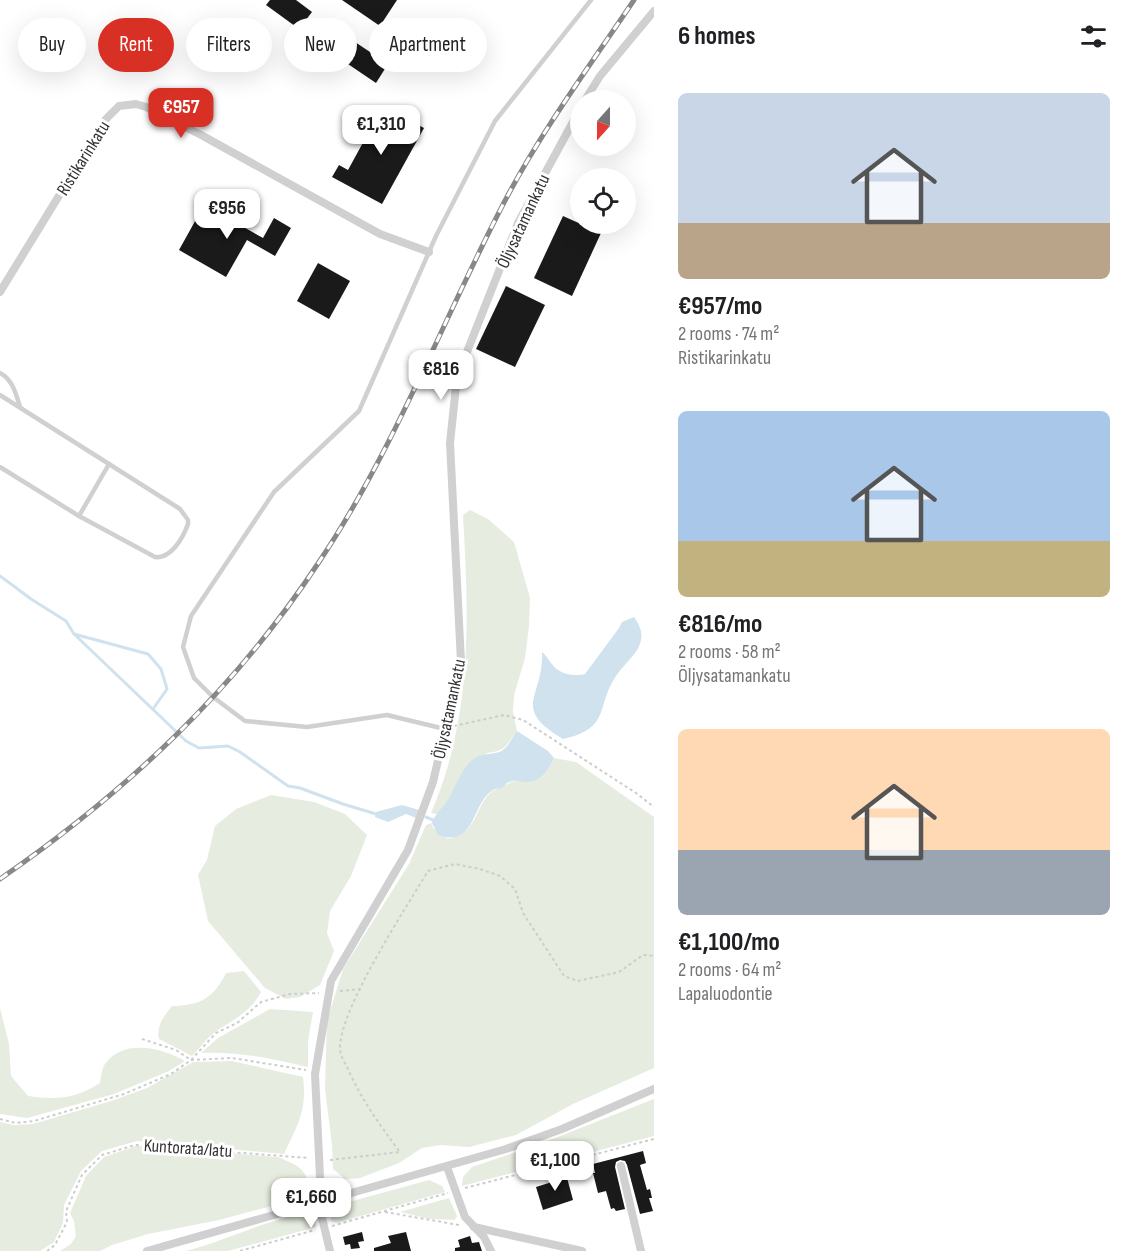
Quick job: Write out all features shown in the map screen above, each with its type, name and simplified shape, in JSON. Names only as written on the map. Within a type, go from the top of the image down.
[{"type":"street","points":[[591,90],[600,76],[654,11]]},
{"type":"street","name":"Ristikarinkatu","points":[[0,292],[106,118],[119,106],[128,104],[146,107],[203,136],[380,234],[429,252]]},
{"type":"street","name":"Öljysatamankatu","points":[[330,1251],[321,1202],[315,1072],[329,993],[332,981],[408,850],[434,782],[461,662],[450,443],[457,376],[518,223],[570,127]]},
{"type":"street","points":[[147,1251],[165,1249],[506,1149],[562,1129],[654,1089]]},
{"type":"street","points":[[621,1166],[641,1251]]},
{"type":"street","points":[[447,1167],[462,1211],[484,1237],[491,1251]]},
{"type":"street","points":[[474,1227],[582,1251]]},
{"type":"lane","points":[[445,729],[387,715],[307,727],[245,721],[213,697],[194,678],[183,647],[191,616],[274,492],[359,411],[429,252],[495,121],[591,0]]},
{"type":"lane","points":[[0,373],[12,385],[20,407]]},
{"type":"lane","points":[[0,395],[180,509],[188,520],[187,529],[170,553],[165,557],[155,558],[79,516],[0,466]]},
{"type":"lane","points":[[79,516],[109,464]]},
{"type":"path","points":[[445,729],[504,715],[523,720],[654,807]]},
{"type":"path","points":[[0,1119],[16,1123],[34,1121],[124,1094],[171,1074],[191,1060],[216,1033],[237,1023],[261,1002],[290,994],[361,989],[428,871],[454,864],[500,876],[515,889],[524,913],[564,976],[578,981],[619,972],[643,955],[654,956]]},
{"type":"path","name":"Kuntorata/latu","points":[[47,1251],[55,1245],[68,1222],[66,1211],[82,1175],[102,1155],[119,1149],[135,1145],[337,1160],[400,1152],[359,1095],[340,1052],[341,1036],[361,989]]},
{"type":"path","points":[[142,1039],[176,1050],[191,1060],[232,1058],[315,1072]]},
{"type":"path","points":[[384,1212],[474,1227]]},
{"type":"shaded area","points":[[470,510],[488,519],[514,542],[530,598],[529,626],[525,658],[514,695],[513,712],[517,731],[503,749],[487,753],[437,814],[431,813],[445,777],[455,740],[461,703],[467,629],[463,515]]},
{"type":"shaded area","points":[[554,758],[576,762],[654,817],[654,1068],[573,1104],[516,1135],[469,1147],[441,1145],[422,1148],[399,1163],[360,1178],[345,1179],[333,1169],[325,1089],[327,1021],[343,969],[409,864],[426,825],[432,823],[433,828],[448,839],[465,832],[491,792],[513,782],[530,782],[549,767]]},
{"type":"shaded area","points":[[271,795],[314,802],[345,814],[367,835],[351,876],[330,911],[327,933],[334,951],[320,985],[300,997],[286,999],[265,988],[208,921],[198,875],[207,860],[215,826],[236,809]]},
{"type":"shaded area","points":[[244,971],[261,992],[246,1011],[212,1034],[192,1056],[159,1039],[160,1025],[172,1006],[182,1006],[205,999],[216,989],[226,973]]},
{"type":"shaded area","points":[[0,1008],[9,1044],[11,1076],[28,1096],[65,1097],[91,1088],[100,1083],[104,1066],[113,1056],[132,1048],[155,1049],[185,1061],[169,1071],[114,1094],[27,1118],[0,1114]]},
{"type":"shaded area","points":[[270,1009],[313,1012],[308,1041],[308,1067],[242,1054],[201,1053],[218,1038]]},
{"type":"shaded area","points":[[232,1061],[303,1077],[302,1108],[284,1154],[137,1141],[102,1151],[81,1171],[64,1205],[63,1223],[54,1242],[40,1251],[0,1251],[0,1122],[14,1125],[33,1124],[147,1088],[193,1062]]},
{"type":"shaded area","points":[[654,1099],[654,1136],[462,1186],[463,1177],[472,1167],[540,1144]]},
{"type":"shaded area","points":[[136,1146],[278,1157],[292,1163],[306,1175],[305,1197],[219,1220],[148,1234],[100,1251],[60,1251],[71,1244],[76,1236],[74,1221],[70,1213],[86,1176],[104,1157]]},
{"type":"shaded area","points":[[429,1180],[442,1186],[445,1192],[336,1223],[331,1221],[331,1214],[338,1205]]},
{"type":"shaded area","points":[[449,1198],[457,1216],[455,1220],[430,1219],[400,1212]]},
{"type":"shaded area","points":[[303,1214],[315,1222],[316,1227],[228,1251],[186,1251],[273,1221]]},
{"type":"water","points":[[634,617],[640,627],[641,643],[616,676],[596,722],[589,729],[563,739],[547,728],[534,710],[533,701],[541,668],[542,652],[562,672],[572,675],[585,674],[622,622]]},
{"type":"water","points":[[517,731],[548,751],[554,758],[547,770],[537,780],[512,781],[502,788],[493,790],[480,804],[472,823],[460,836],[450,838],[438,835],[432,823],[448,800],[464,769],[475,758],[502,751]]},
{"type":"water","points":[[402,805],[419,810],[416,818],[406,814],[388,822],[375,817],[376,812]]},
{"type":"building","points":[[270,0],[296,0],[312,12],[307,18],[284,18],[266,5]]},
{"type":"building","points":[[342,0],[397,0],[385,18],[369,18]]},
{"type":"building","points":[[357,43],[369,51],[369,72],[383,72],[376,83],[357,70]]},
{"type":"building","points":[[383,106],[424,128],[382,204],[332,177],[339,165],[348,170]]},
{"type":"building","points":[[204,205],[263,238],[274,218],[291,228],[275,256],[247,240],[226,277],[179,250]]},
{"type":"building","points":[[563,216],[570,219],[570,234],[601,234],[572,296],[534,278]]},
{"type":"building","points":[[318,263],[350,281],[329,319],[297,301]]},
{"type":"building","points":[[506,286],[545,305],[515,367],[476,349]]},
{"type":"building","points":[[643,1151],[646,1163],[640,1165],[647,1190],[650,1189],[652,1198],[649,1198],[653,1211],[640,1214],[627,1165],[625,1161],[620,1160],[616,1162],[615,1167],[625,1209],[616,1211],[614,1208],[611,1209],[606,1191],[598,1193],[593,1164]]},
{"type":"building","points":[[566,1174],[573,1200],[543,1210],[536,1187],[552,1182],[551,1178]]},
{"type":"building","points":[[362,1232],[364,1241],[358,1242],[360,1248],[351,1249],[350,1244],[345,1245],[343,1237]]},
{"type":"building","points":[[406,1232],[411,1251],[374,1251],[374,1248],[391,1243],[388,1236]]},
{"type":"building","points":[[470,1236],[472,1243],[479,1242],[482,1251],[455,1251],[455,1248],[460,1247],[458,1240]]},
{"type":"waterway","points":[[0,576],[66,621],[74,634],[186,741],[199,748],[228,746],[288,786],[376,814]]},
{"type":"waterway","points":[[74,634],[148,654],[161,669],[167,689],[153,709]]},
{"type":"waterway","points":[[426,817],[433,820]]},
{"type":"railway","points":[[0,879],[91,811],[175,736],[251,654],[286,609],[347,518],[372,473],[522,169],[634,0]]}]
